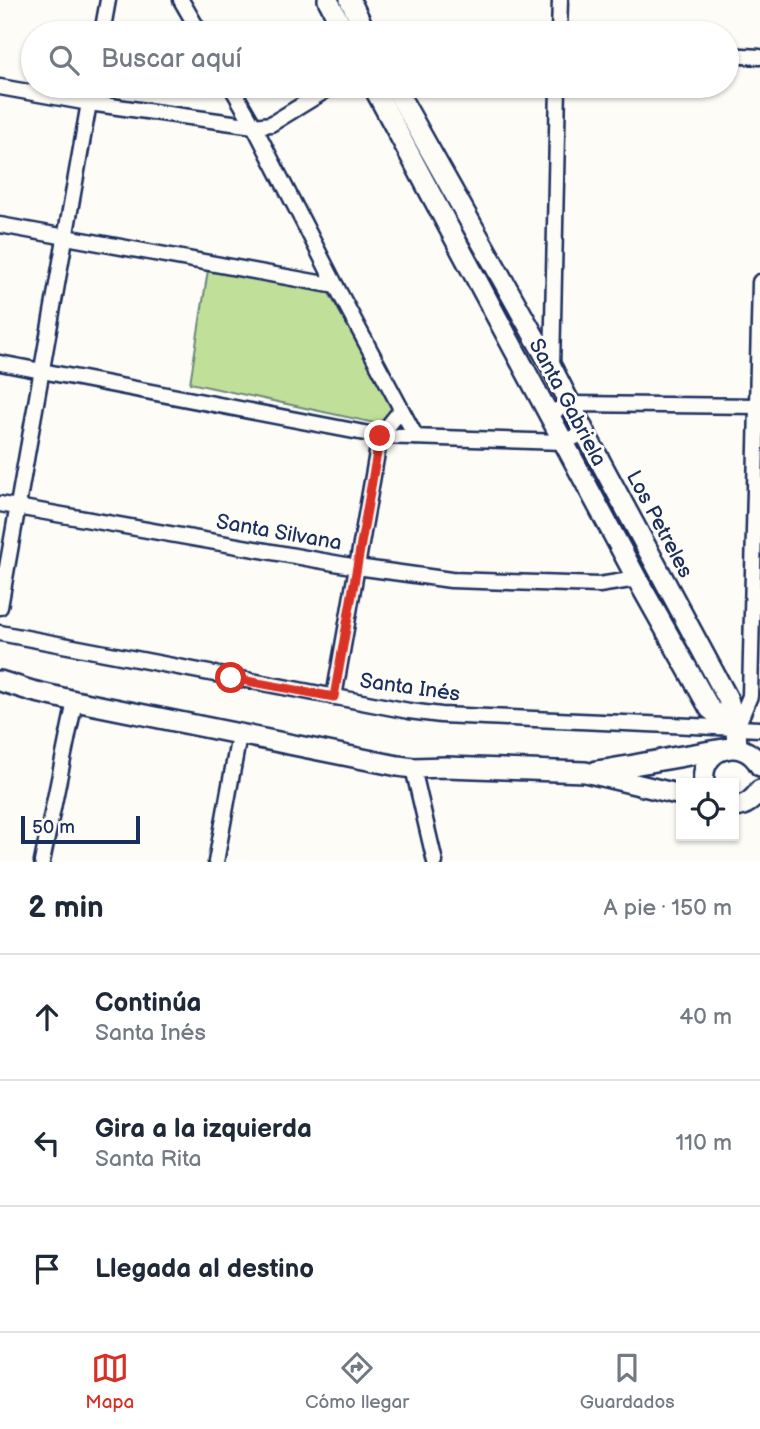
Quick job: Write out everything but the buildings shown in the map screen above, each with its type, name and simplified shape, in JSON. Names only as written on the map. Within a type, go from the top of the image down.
[{"type":"street","points":[[104,21],[108,0]]},
{"type":"street","points":[[180,0],[193,21]]},
{"type":"street","points":[[328,0],[339,21]]},
{"type":"street","points":[[350,0],[360,21]]},
{"type":"street","points":[[559,21],[560,0]]},
{"type":"street","points":[[739,56],[760,57]]},
{"type":"street","points":[[0,86],[21,90]]},
{"type":"street","points":[[63,98],[254,127],[271,124],[313,98]]},
{"type":"street","points":[[0,607],[90,98]]},
{"type":"street","points":[[238,98],[416,437]]},
{"type":"street","name":"Santa Gabriela","points":[[379,98],[637,579],[710,709],[760,766]]},
{"type":"street","name":"Los Petreles","points":[[401,98],[552,368],[729,699],[741,746]]},
{"type":"street","points":[[552,368],[558,98]]},
{"type":"street","points":[[0,225],[336,286]]},
{"type":"street","points":[[741,746],[750,696],[760,282]]},
{"type":"street","points":[[0,363],[380,436],[563,442],[585,433]]},
{"type":"street","points":[[548,414],[570,404],[759,406]]},
{"type":"street","points":[[334,697],[380,436],[401,410]]},
{"type":"street","name":"Santa Silvana","points":[[0,504],[357,567],[451,580],[599,585],[637,579]]},
{"type":"street","name":"Santa Inés","points":[[0,633],[409,712],[741,746],[760,729]]},
{"type":"street","points":[[0,681],[75,701],[413,768],[585,772],[741,746]]},
{"type":"street","points":[[0,691],[32,691]]},
{"type":"street","points":[[42,862],[75,701]]},
{"type":"street","points":[[216,862],[239,735]]},
{"type":"street","points":[[703,778],[705,767],[717,752],[741,746]]},
{"type":"street","points":[[413,768],[435,862]]},
{"type":"street","points":[[585,772],[676,794]]},
{"type":"street","points":[[739,806],[748,803],[760,790]]},
{"type":"street","points":[[739,807],[760,805]]},
{"type":"green space","points":[[208,270],[329,293],[394,410],[379,424],[190,383]]},
{"type":"route","points":[[231,678],[334,697],[380,436]]}]
